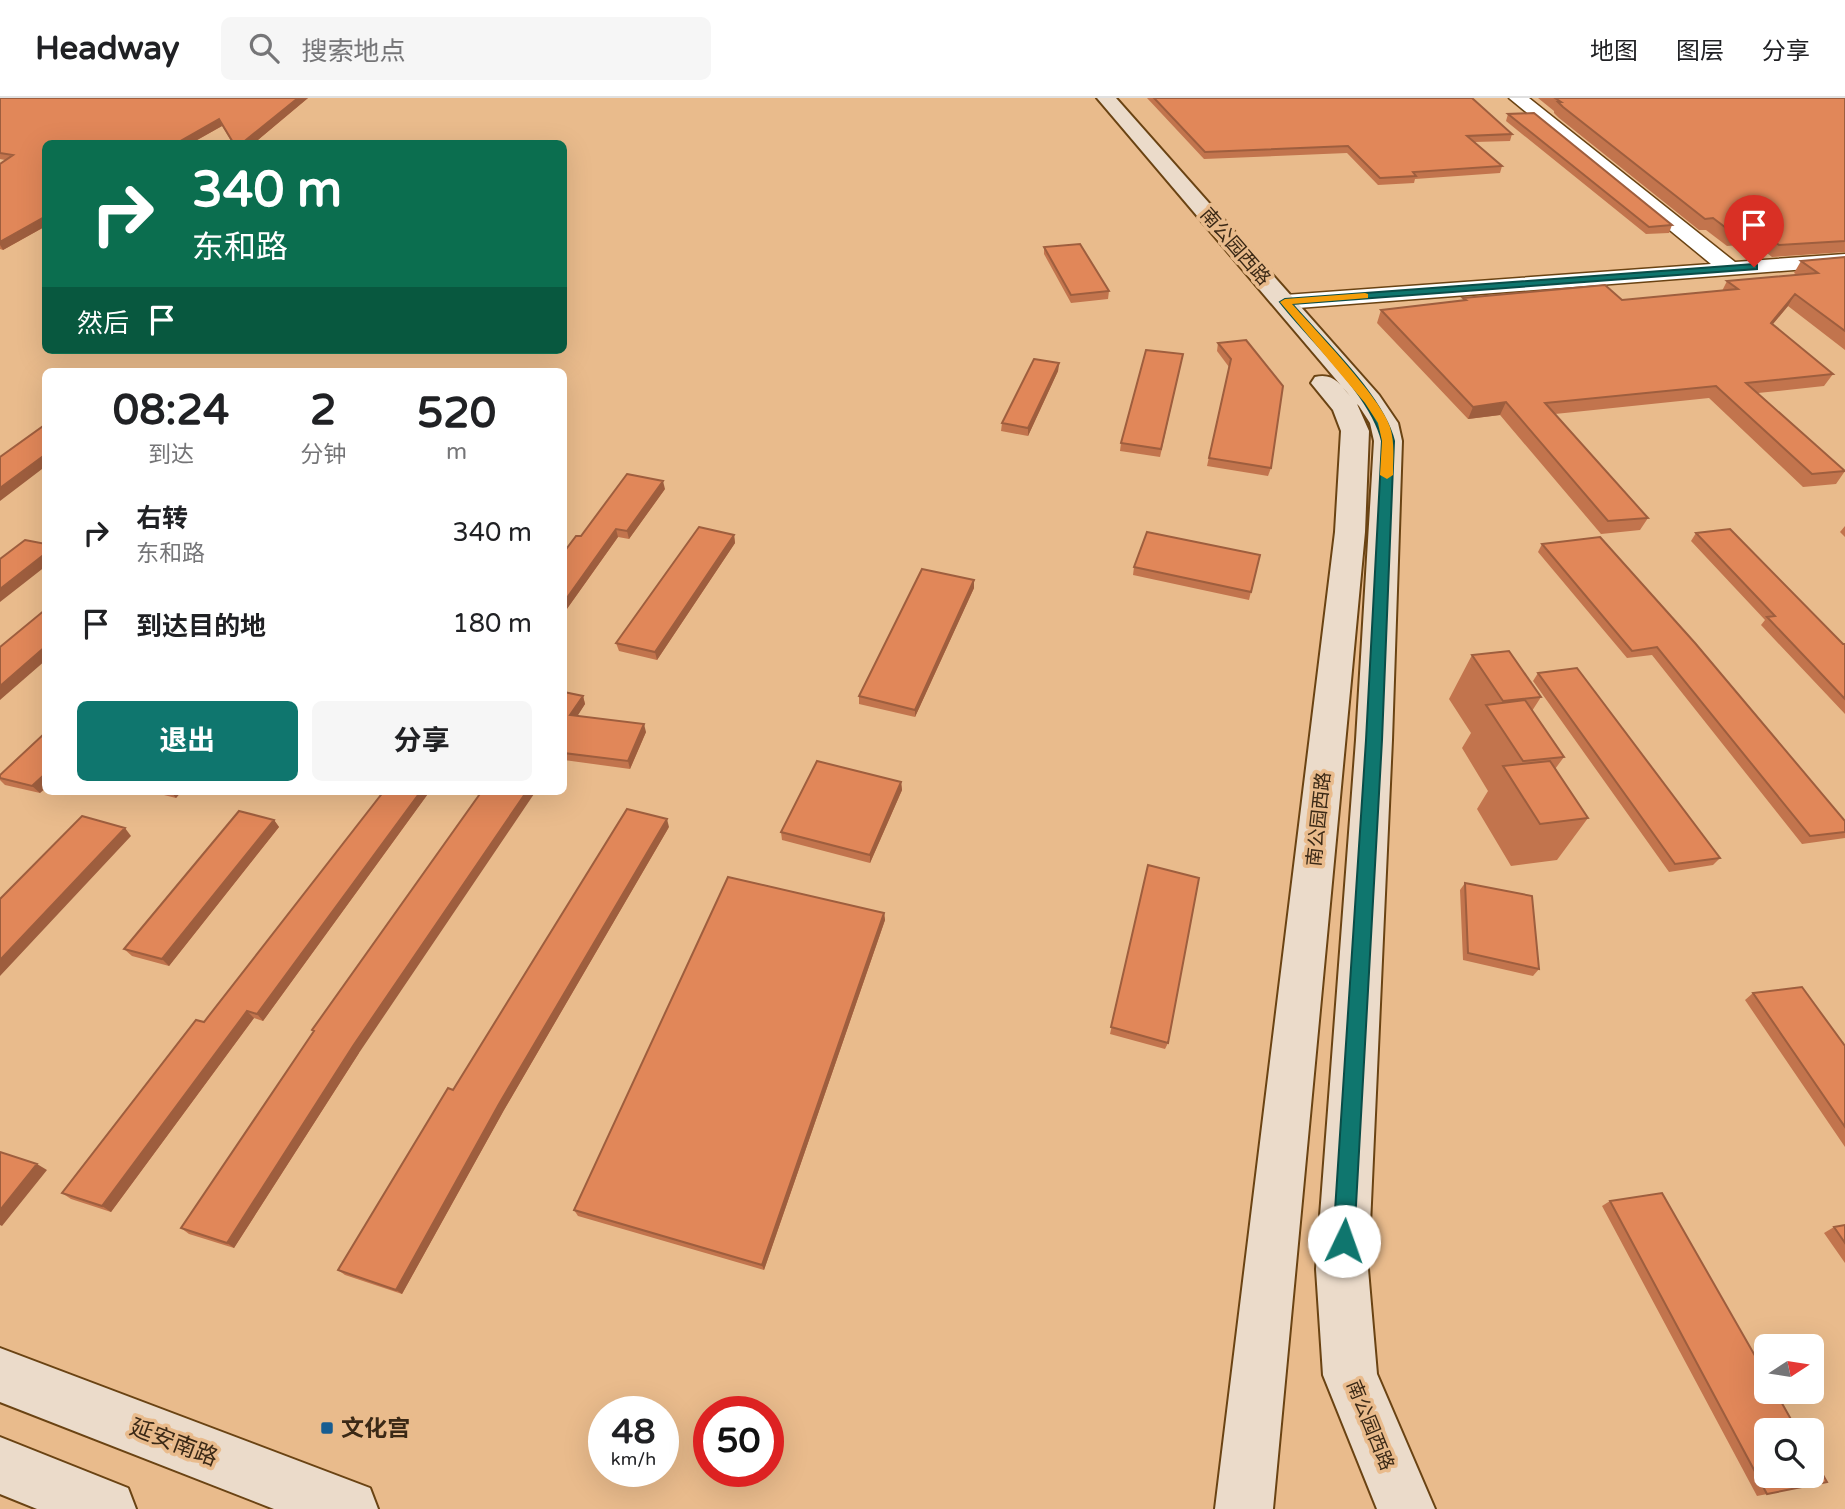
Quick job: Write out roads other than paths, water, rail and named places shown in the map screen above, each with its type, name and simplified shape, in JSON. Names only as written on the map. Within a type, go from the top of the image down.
[{"type":"main road","name":"南公园西路","points":[[1083,98],[1346,408],[1355,431],[1350,531],[1244,1509]]},
{"type":"main road","name":"南公园西路","points":[[1106,98],[1369,401],[1384,423],[1388,441],[1374,740],[1342,1269],[1350,1376],[1406,1509]]},
{"type":"main road","name":"延安南路","points":[[0,1375],[349,1509]]},
{"type":"main road","points":[[0,1465],[107,1509]]},
{"type":"street","points":[[1518,98],[1731,269]]},
{"type":"street","points":[[1285,302],[1845,260]]},
{"type":"place","name":"文化宫","points":[[327,1428]]}]
